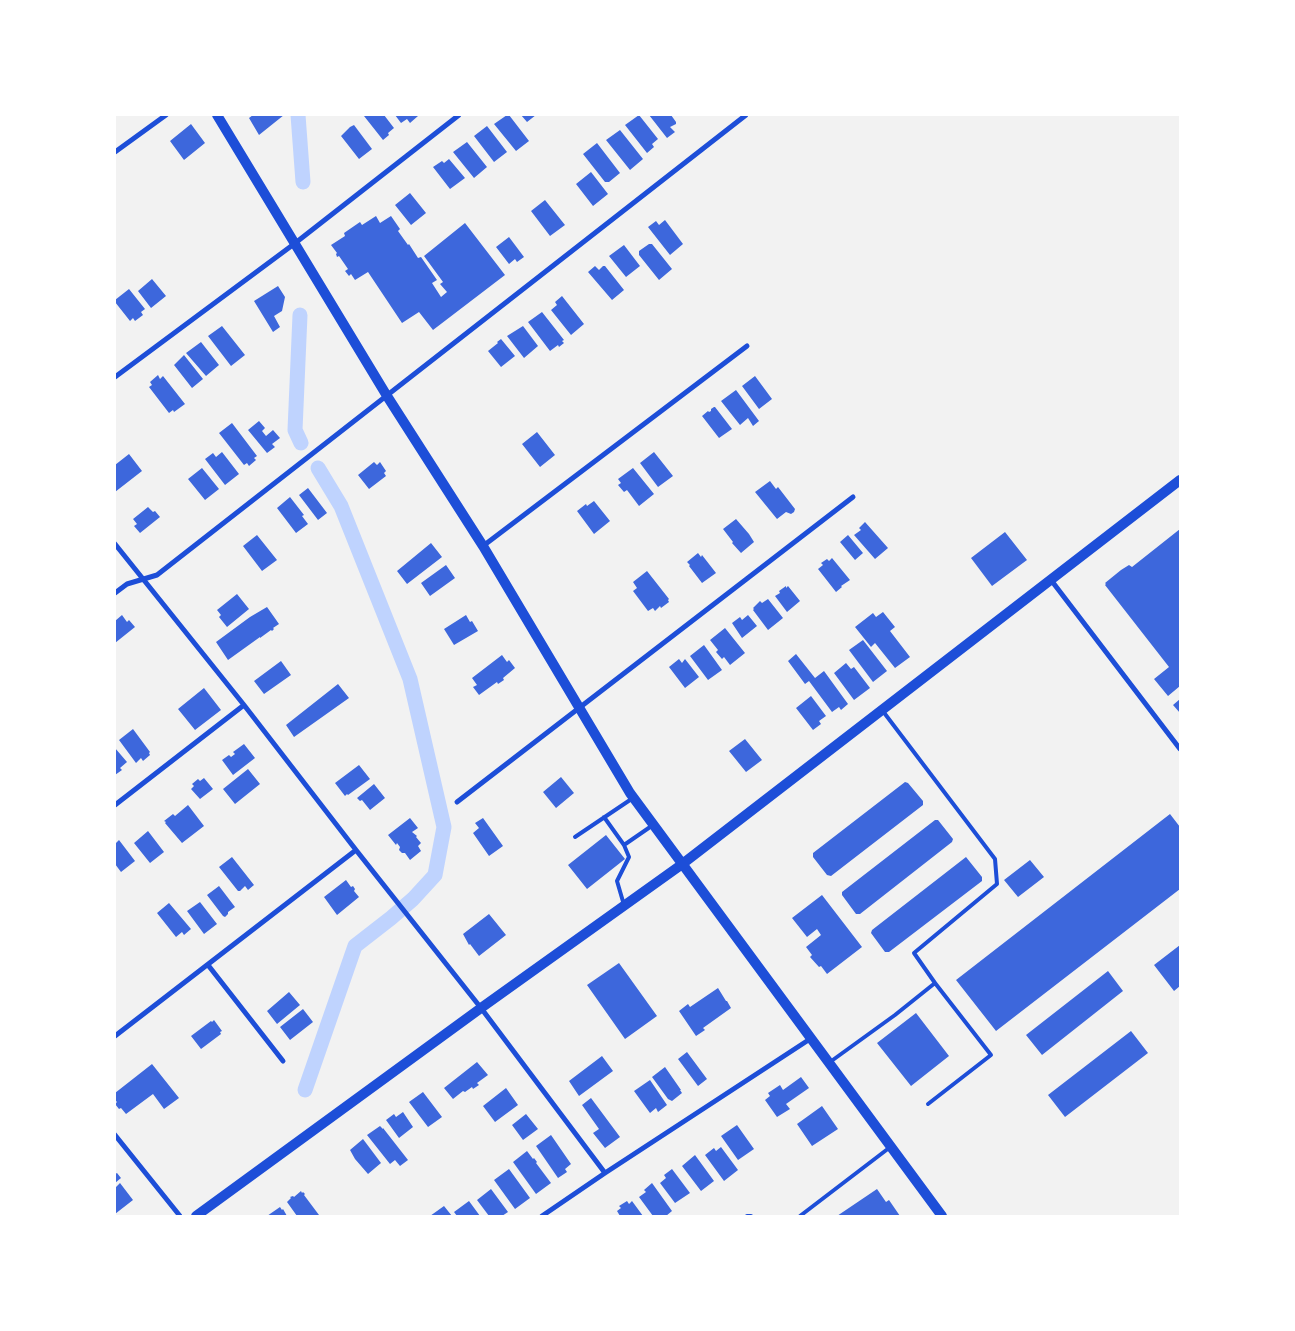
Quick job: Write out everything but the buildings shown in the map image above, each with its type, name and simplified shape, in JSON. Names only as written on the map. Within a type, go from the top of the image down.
[{"type":"main road","points":[[216,115],[386,396],[483,546],[633,798],[942,1216]]},
{"type":"main road","points":[[196,1216],[681,865],[1180,480]]},
{"type":"street","points":[[115,152],[166,115]]},
{"type":"street","points":[[115,377],[294,244],[459,115]]},
{"type":"street","points":[[115,592],[127,584],[157,576],[746,115]]},
{"type":"street","points":[[483,546],[747,346]]},
{"type":"street","points":[[457,802],[853,497]]},
{"type":"street","points":[[115,544],[244,705],[481,1008],[605,1173]]},
{"type":"street","points":[[1051,580],[1180,749]]},
{"type":"street","points":[[115,805],[244,705]]},
{"type":"street","points":[[115,1036],[356,850]]},
{"type":"street","points":[[208,965],[283,1061]]},
{"type":"street","points":[[542,1216],[810,1039]]},
{"type":"street","points":[[115,1135],[180,1216]]},
{"type":"lane","points":[[882,710],[995,859],[997,884],[914,953],[991,1055],[928,1104]]},
{"type":"lane","points":[[576,836],[633,798]]},
{"type":"lane","points":[[604,817],[624,846],[629,857],[617,881],[624,906]]},
{"type":"lane","points":[[624,846],[653,825]]},
{"type":"lane","points":[[828,1063],[895,1015],[935,983]]},
{"type":"lane","points":[[800,1216],[890,1147]]},
{"type":"waterway","points":[[298,115],[303,182]]},
{"type":"waterway","points":[[300,315],[295,430],[301,443]]},
{"type":"waterway","points":[[305,1090],[355,946],[413,899],[435,875],[444,827],[410,679],[341,506],[318,468]]}]
